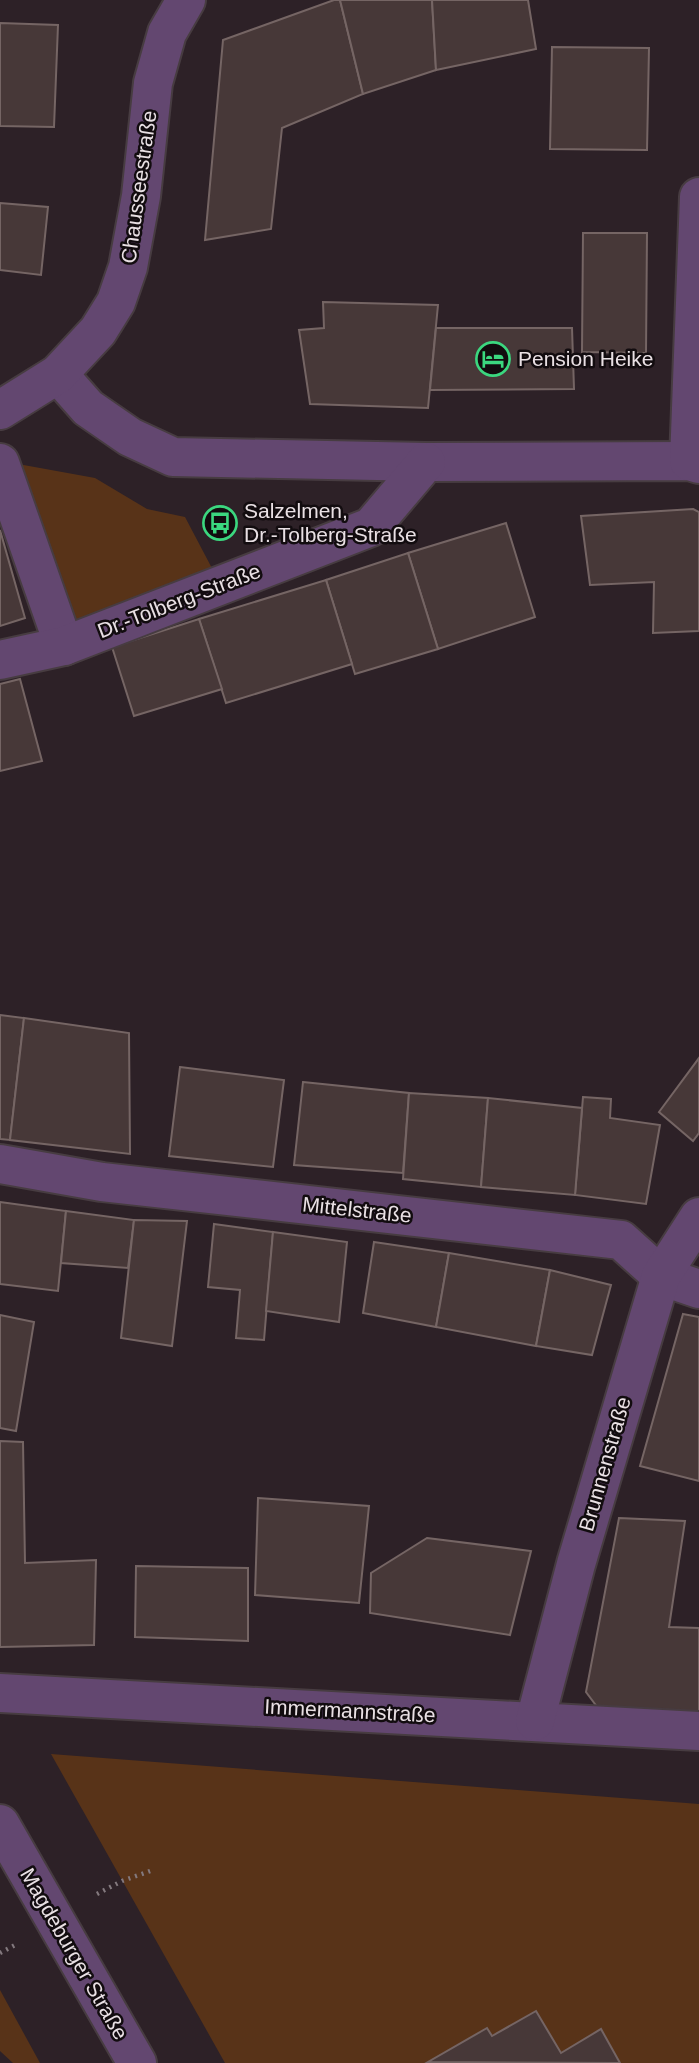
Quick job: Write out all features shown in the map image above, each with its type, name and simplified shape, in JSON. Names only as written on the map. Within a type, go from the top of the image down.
[{"type":"street","name":"Chausseestraße","points":[[0,410],[58,374],[98,331],[116,302],[128,267],[141,196],[153,83],[167,33],[186,0]]},
{"type":"street","points":[[58,374],[88,408],[130,437],[173,457],[426,462],[694,462],[699,197]]},
{"type":"street","name":"Dr.-Tolberg-Straße","points":[[0,660],[64,646],[371,527],[426,462]]},
{"type":"street","points":[[0,463],[64,646]]},
{"type":"street","name":"Mittelstraße","points":[[0,1164],[102,1182],[621,1240],[661,1276],[699,1289]]},
{"type":"street","name":"Brunnenstraße","points":[[535,1721],[576,1564],[661,1276],[699,1217]]},
{"type":"street","name":"Immermannstraße","points":[[0,1692],[699,1731]]},
{"type":"street","name":"Magdeburger Straße","points":[[4,1839],[136,2063]]},
{"type":"path","points":[[52,1917],[122,1881],[153,1870]]},
{"type":"shaded area","points":[[18,464],[95,478],[147,509],[185,517],[215,574],[69,629]]},
{"type":"shaded area","points":[[51,1754],[699,1804],[699,2063],[225,2063]]},
{"type":"shaded area","points":[[0,1990],[40,2063],[13,2063],[0,2051]]},
{"type":"building","points":[[340,0],[363,94],[282,128],[271,229],[205,240],[223,40]]},
{"type":"building","points":[[340,0],[432,0],[436,70],[363,94]]},
{"type":"building","points":[[432,0],[528,0],[536,49],[436,70]]},
{"type":"building","points":[[0,23],[58,25],[54,127],[0,126]]},
{"type":"building","points":[[552,47],[649,48],[647,150],[550,149]]},
{"type":"building","points":[[0,203],[48,207],[41,275],[0,270]]},
{"type":"building","points":[[583,233],[647,233],[646,353],[582,352]]},
{"type":"building","points":[[323,302],[438,305],[428,408],[310,404],[299,330],[324,328]]},
{"type":"building","points":[[436,328],[572,328],[574,389],[430,390]]},
{"type":"building","points":[[693,509],[699,512],[699,631],[653,633],[654,582],[590,585],[581,516]]},
{"type":"building","points":[[506,523],[535,617],[438,649],[408,553]]},
{"type":"building","points":[[0,530],[25,618],[0,626]]},
{"type":"building","points":[[408,553],[438,649],[355,674],[326,580]]},
{"type":"building","points":[[326,580],[352,664],[226,703],[199,619]]},
{"type":"building","points":[[199,619],[222,689],[134,716],[112,647]]},
{"type":"building","points":[[20,679],[42,761],[0,771],[0,684]]},
{"type":"building","points":[[0,1015],[24,1018],[10,1140],[0,1139]]},
{"type":"building","points":[[24,1018],[129,1033],[130,1154],[10,1140]]},
{"type":"building","points":[[699,1058],[699,1133],[693,1141],[659,1112]]},
{"type":"building","points":[[180,1067],[284,1080],[273,1167],[169,1156]]},
{"type":"building","points":[[303,1082],[409,1093],[403,1173],[294,1165]]},
{"type":"building","points":[[409,1093],[488,1098],[481,1187],[403,1179]]},
{"type":"building","points":[[583,1097],[611,1099],[610,1118],[660,1125],[646,1204],[575,1195]]},
{"type":"building","points":[[488,1098],[582,1108],[575,1195],[481,1187]]},
{"type":"building","points":[[0,1202],[66,1211],[58,1291],[0,1284]]},
{"type":"building","points":[[66,1211],[134,1220],[128,1268],[61,1263]]},
{"type":"building","points":[[134,1220],[187,1221],[172,1346],[121,1338]]},
{"type":"building","points":[[214,1224],[273,1232],[264,1340],[236,1338],[240,1290],[208,1287]]},
{"type":"building","points":[[273,1232],[347,1242],[339,1322],[266,1311]]},
{"type":"building","points":[[374,1242],[449,1253],[436,1327],[363,1313]]},
{"type":"building","points":[[449,1253],[550,1270],[536,1346],[436,1327]]},
{"type":"building","points":[[550,1270],[611,1285],[592,1355],[536,1346]]},
{"type":"building","points":[[683,1314],[699,1317],[699,1481],[640,1466]]},
{"type":"building","points":[[0,1315],[34,1322],[16,1431],[0,1428]]},
{"type":"building","points":[[0,1441],[23,1442],[25,1563],[96,1560],[94,1645],[0,1647]]},
{"type":"building","points":[[258,1498],[369,1506],[359,1603],[255,1595]]},
{"type":"building","points":[[619,1518],[685,1521],[669,1627],[699,1628],[699,1712],[598,1708],[586,1692]]},
{"type":"building","points":[[427,1538],[531,1551],[510,1635],[370,1613],[371,1573]]},
{"type":"building","points":[[136,1566],[248,1568],[248,1641],[135,1637]]},
{"type":"building","points":[[536,2011],[561,2053],[601,2029],[620,2063],[428,2062],[487,2028],[492,2036]]},
{"type":"place","name":"Pension Heike","points":[[493,359]]},
{"type":"place","name":"Salzelmen, Dr.-Tolberg-Straße","points":[[220,523]]}]
